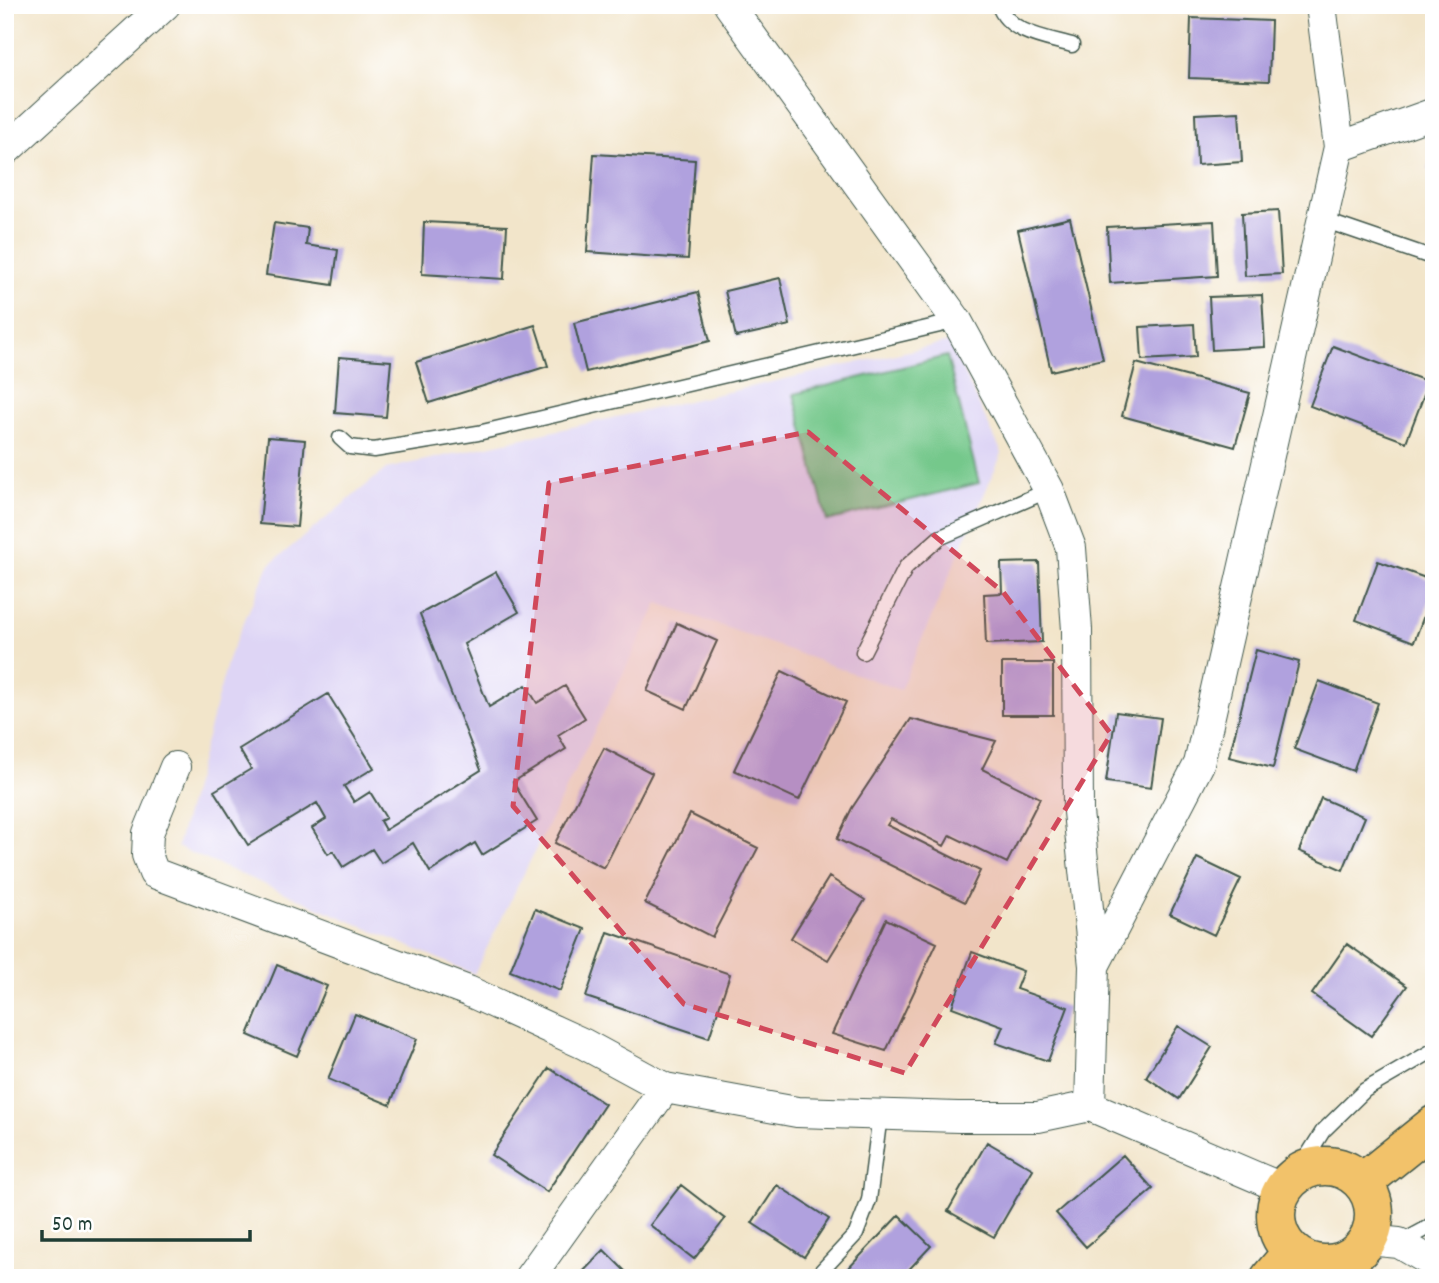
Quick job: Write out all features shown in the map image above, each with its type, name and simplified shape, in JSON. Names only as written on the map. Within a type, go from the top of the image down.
[{"type":"main road","points":[[1362,1182],[1434,1125]]},
{"type":"main road","points":[[1329,1166],[1352,1174],[1362,1182],[1373,1204],[1372,1228],[1383,1242],[1360,1250],[1339,1262],[1302,1268],[1284,1243],[1276,1220],[1276,1208],[1289,1183],[1305,1170],[1329,1166]]},
{"type":"street","points":[[5,151],[164,5]]},
{"type":"street","points":[[729,5],[957,321],[1049,490],[1071,548],[1077,630],[1078,811],[1094,966],[1090,1106]]},
{"type":"street","points":[[1094,966],[1199,764],[1339,147],[1321,5]]},
{"type":"street","points":[[1339,147],[1434,113]]},
{"type":"street","points":[[175,767],[148,833],[147,855],[154,873],[468,990],[584,1044],[664,1088],[797,1112],[958,1118],[1038,1117],[1090,1106],[1289,1183]]},
{"type":"street","points":[[529,1278],[664,1088]]},
{"type":"street","points":[[1383,1242],[1430,1261],[1434,1266]]},
{"type":"lane","points":[[999,5],[1002,15],[1023,31],[1072,45]]},
{"type":"lane","points":[[1322,220],[1434,258]]},
{"type":"lane","points":[[340,438],[350,447],[374,450],[478,433],[957,321]]},
{"type":"lane","points":[[863,652],[906,567],[939,538],[1049,490]]},
{"type":"lane","points":[[1289,1183],[1323,1131],[1365,1090],[1434,1050]]},
{"type":"lane","points":[[815,1278],[856,1234],[869,1200],[880,1115]]},
{"type":"lane","points":[[1383,1242],[1424,1230],[1434,1223]]},
{"type":"highlighted area","points":[[808,432],[1003,592],[1111,734],[905,1073],[684,1004],[513,806],[549,483]]},
{"type":"shaded area","points":[[949,342],[1002,453],[900,690],[658,603],[474,974],[177,847],[229,656],[269,565],[386,469]]},
{"type":"green space","points":[[947,356],[979,483],[827,521],[794,394]]},
{"type":"building","points":[[1191,18],[1271,21],[1269,81],[1189,78]]},
{"type":"building","points":[[1239,112],[1242,162],[1197,165],[1195,114]]},
{"type":"building","points":[[594,154],[695,160],[688,259],[587,252]]},
{"type":"building","points":[[1434,157],[1434,172],[1427,168]]},
{"type":"building","points":[[1278,211],[1282,274],[1245,276],[1242,213]]},
{"type":"building","points":[[1070,218],[1103,359],[1051,371],[1018,230]]},
{"type":"building","points":[[1214,221],[1217,276],[1110,283],[1107,227]]},
{"type":"building","points":[[424,222],[507,226],[504,279],[422,274]]},
{"type":"building","points":[[274,223],[308,228],[306,245],[338,250],[333,285],[266,275]]},
{"type":"building","points":[[780,278],[790,325],[736,337],[725,291]]},
{"type":"building","points":[[698,292],[710,341],[586,372],[574,323]]},
{"type":"building","points":[[1262,295],[1265,347],[1212,350],[1209,297]]},
{"type":"building","points":[[1194,324],[1196,357],[1142,360],[1140,327]]},
{"type":"building","points":[[535,325],[548,366],[429,403],[416,362]]},
{"type":"building","points":[[1333,346],[1429,382],[1406,442],[1310,406]]},
{"type":"building","points":[[339,357],[391,361],[386,417],[335,413]]},
{"type":"building","points":[[1136,363],[1250,393],[1235,447],[1122,416]]},
{"type":"building","points":[[268,437],[305,440],[297,527],[260,524]]},
{"type":"building","points":[[1378,561],[1434,581],[1434,589],[1414,642],[1356,620]]},
{"type":"building","points":[[1039,562],[1042,642],[986,644],[984,594],[1002,593],[1001,563]]},
{"type":"building","points":[[496,572],[519,612],[464,644],[489,707],[526,685],[537,703],[565,686],[585,718],[558,735],[566,749],[513,782],[537,821],[482,855],[475,843],[430,872],[413,843],[381,863],[372,849],[343,867],[333,851],[328,854],[312,828],[326,819],[317,803],[248,845],[214,791],[251,769],[239,749],[328,694],[374,768],[344,786],[354,802],[370,792],[386,818],[380,821],[385,830],[481,770],[420,614]]},
{"type":"building","points":[[677,623],[717,641],[686,709],[647,691]]},
{"type":"building","points":[[1256,650],[1299,662],[1273,768],[1229,757]]},
{"type":"building","points":[[1002,663],[1053,663],[1053,715],[1002,715]]},
{"type":"building","points":[[782,671],[846,702],[799,800],[734,770]]},
{"type":"building","points":[[1319,681],[1378,703],[1353,771],[1294,749]]},
{"type":"building","points":[[1116,712],[1161,718],[1151,788],[1106,782]]},
{"type":"building","points":[[911,719],[996,741],[982,769],[1040,798],[1007,863],[950,835],[944,846],[891,819],[887,825],[980,871],[965,902],[837,839],[852,808]]},
{"type":"building","points":[[604,748],[652,773],[604,868],[555,843]]},
{"type":"building","points":[[1321,798],[1365,817],[1343,870],[1299,851]]},
{"type":"building","points":[[690,814],[758,848],[712,937],[645,903]]},
{"type":"building","points":[[1197,858],[1241,879],[1214,935],[1170,914]]},
{"type":"building","points":[[829,877],[865,900],[828,960],[791,938]]},
{"type":"building","points":[[535,909],[585,929],[560,991],[510,971]]},
{"type":"building","points":[[886,919],[937,943],[886,1051],[832,1034]]},
{"type":"building","points":[[608,932],[730,974],[709,1038],[586,997]]},
{"type":"building","points":[[1347,944],[1407,986],[1371,1036],[1312,994]]},
{"type":"building","points":[[972,952],[1023,971],[1016,989],[1068,1007],[1048,1061],[996,1043],[1003,1026],[952,1007]]},
{"type":"building","points":[[277,965],[327,986],[297,1056],[248,1035]]},
{"type":"building","points":[[355,1014],[417,1039],[390,1105],[328,1079]]},
{"type":"building","points":[[1178,1026],[1212,1047],[1179,1099],[1146,1077]]},
{"type":"building","points":[[549,1068],[605,1104],[547,1192],[491,1155]]},
{"type":"building","points":[[987,1142],[1033,1169],[994,1237],[948,1211]]},
{"type":"building","points":[[1123,1155],[1153,1189],[1086,1247],[1056,1213]]},
{"type":"building","points":[[681,1185],[725,1219],[694,1259],[650,1225]]},
{"type":"building","points":[[777,1185],[829,1219],[804,1257],[752,1223]]},
{"type":"building","points":[[899,1215],[931,1246],[901,1278],[851,1278],[845,1272]]},
{"type":"building","points":[[604,1250],[632,1278],[577,1278]]}]
